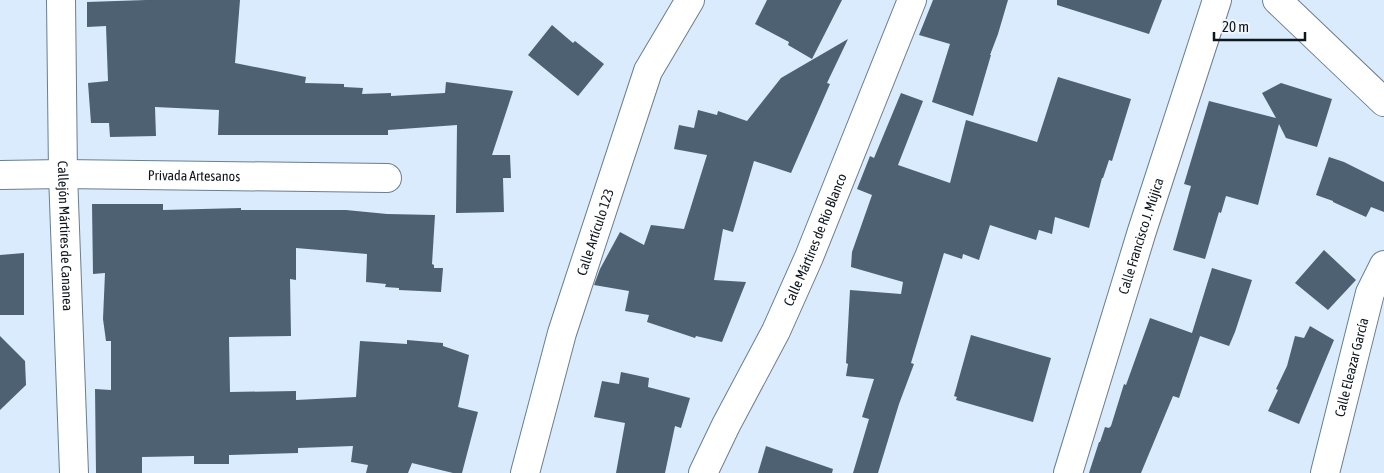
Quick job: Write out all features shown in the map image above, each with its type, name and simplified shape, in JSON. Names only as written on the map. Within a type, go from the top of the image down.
[{"type":"street","name":"Callejón Mártires de Cananea","points":[[61,0],[63,174],[74,473]]},
{"type":"street","name":"Calle Artículo 123","points":[[525,473],[562,333],[648,71],[690,0]]},
{"type":"street","name":"Calle Mártires de Río Blanco","points":[[703,473],[776,331],[806,265],[912,0]]},
{"type":"street","name":"Calle Francisco J. Mújica","points":[[1068,473],[1142,231],[1217,0]]},
{"type":"street","points":[[1277,0],[1382,92]]},
{"type":"street","name":"Privada Artesanos","points":[[0,175],[387,178]]},
{"type":"street","name":"Calle Eleazar García","points":[[1325,473],[1370,294],[1384,265]]},
{"type":"building","points":[[240,0],[235,63],[306,77],[305,83],[344,84],[344,87],[363,88],[362,94],[391,93],[391,96],[445,93],[446,82],[513,91],[492,155],[510,155],[511,178],[503,178],[504,212],[456,213],[457,125],[388,130],[388,135],[218,135],[219,110],[155,107],[156,136],[110,137],[109,123],[91,123],[88,83],[108,81],[106,26],[87,27],[87,2]]},
{"type":"building","points":[[767,0],[842,0],[812,59],[788,45],[789,42],[755,24]]},
{"type":"building","points":[[933,0],[1008,0],[973,116],[932,102],[950,44],[919,35]]},
{"type":"building","points":[[1057,0],[1162,0],[1149,34],[1057,5]]},
{"type":"building","points":[[552,25],[573,43],[575,41],[604,64],[578,96],[528,55]]},
{"type":"building","points":[[848,39],[827,83],[830,84],[791,173],[754,161],[733,232],[723,229],[714,280],[746,282],[722,342],[696,336],[695,338],[647,322],[649,315],[625,311],[629,291],[594,285],[600,269],[620,232],[644,245],[651,225],[684,229],[707,155],[674,149],[679,125],[694,128],[698,110],[717,115],[718,111],[747,121],[781,78]]},
{"type":"building","points":[[1058,77],[1131,99],[1112,161],[1109,160],[1102,178],[1089,228],[1055,217],[1052,234],[1039,230],[1036,240],[990,225],[979,260],[963,254],[962,259],[944,253],[911,363],[914,364],[899,404],[878,473],[853,473],[869,419],[862,417],[874,379],[846,376],[850,290],[901,294],[903,282],[851,267],[852,252],[872,195],[857,189],[870,156],[874,158],[901,93],[923,101],[898,165],[950,183],[966,120],[1037,142]]},
{"type":"building","points":[[1281,83],[1332,99],[1317,147],[1286,138],[1279,124],[1258,205],[1226,196],[1221,213],[1219,212],[1205,259],[1173,250],[1191,186],[1184,184],[1209,101],[1276,118],[1262,93]]},
{"type":"building","points":[[1329,157],[1344,162],[1384,182],[1384,212],[1371,207],[1366,217],[1316,195]]},
{"type":"building","points":[[92,204],[163,204],[163,210],[241,208],[241,210],[346,210],[387,214],[435,215],[432,264],[434,268],[443,268],[441,292],[399,290],[399,288],[385,287],[386,284],[366,282],[367,254],[296,248],[296,280],[290,279],[291,336],[229,337],[230,392],[296,391],[296,400],[356,397],[360,341],[407,344],[407,340],[443,343],[443,346],[469,355],[458,407],[478,412],[462,473],[453,473],[412,463],[408,473],[366,473],[368,465],[351,462],[353,446],[298,448],[298,453],[229,455],[229,464],[194,464],[194,456],[142,457],[142,473],[96,473],[95,389],[111,390],[111,341],[106,341],[103,319],[105,273],[93,274]]},
{"type":"building","points":[[1324,250],[1356,280],[1328,310],[1295,283]]},
{"type":"building","points":[[24,253],[24,315],[0,315],[0,255]]},
{"type":"building","points":[[1212,268],[1252,280],[1229,346],[1200,336],[1179,398],[1173,396],[1141,473],[1089,473],[1105,427],[1109,428],[1111,426],[1124,384],[1126,385],[1150,318],[1192,333]]},
{"type":"building","points":[[1310,326],[1334,340],[1299,424],[1268,411],[1287,366],[1295,336],[1304,338]]},
{"type":"building","points":[[971,335],[1051,358],[1033,422],[956,400],[957,397],[954,396]]},
{"type":"building","points":[[0,336],[25,361],[26,385],[0,410]]},
{"type":"building","points":[[621,372],[649,378],[648,387],[690,398],[681,428],[675,426],[665,473],[616,473],[625,423],[594,417],[602,381],[619,384]]},
{"type":"building","points":[[766,446],[833,469],[832,473],[758,473]]}]
